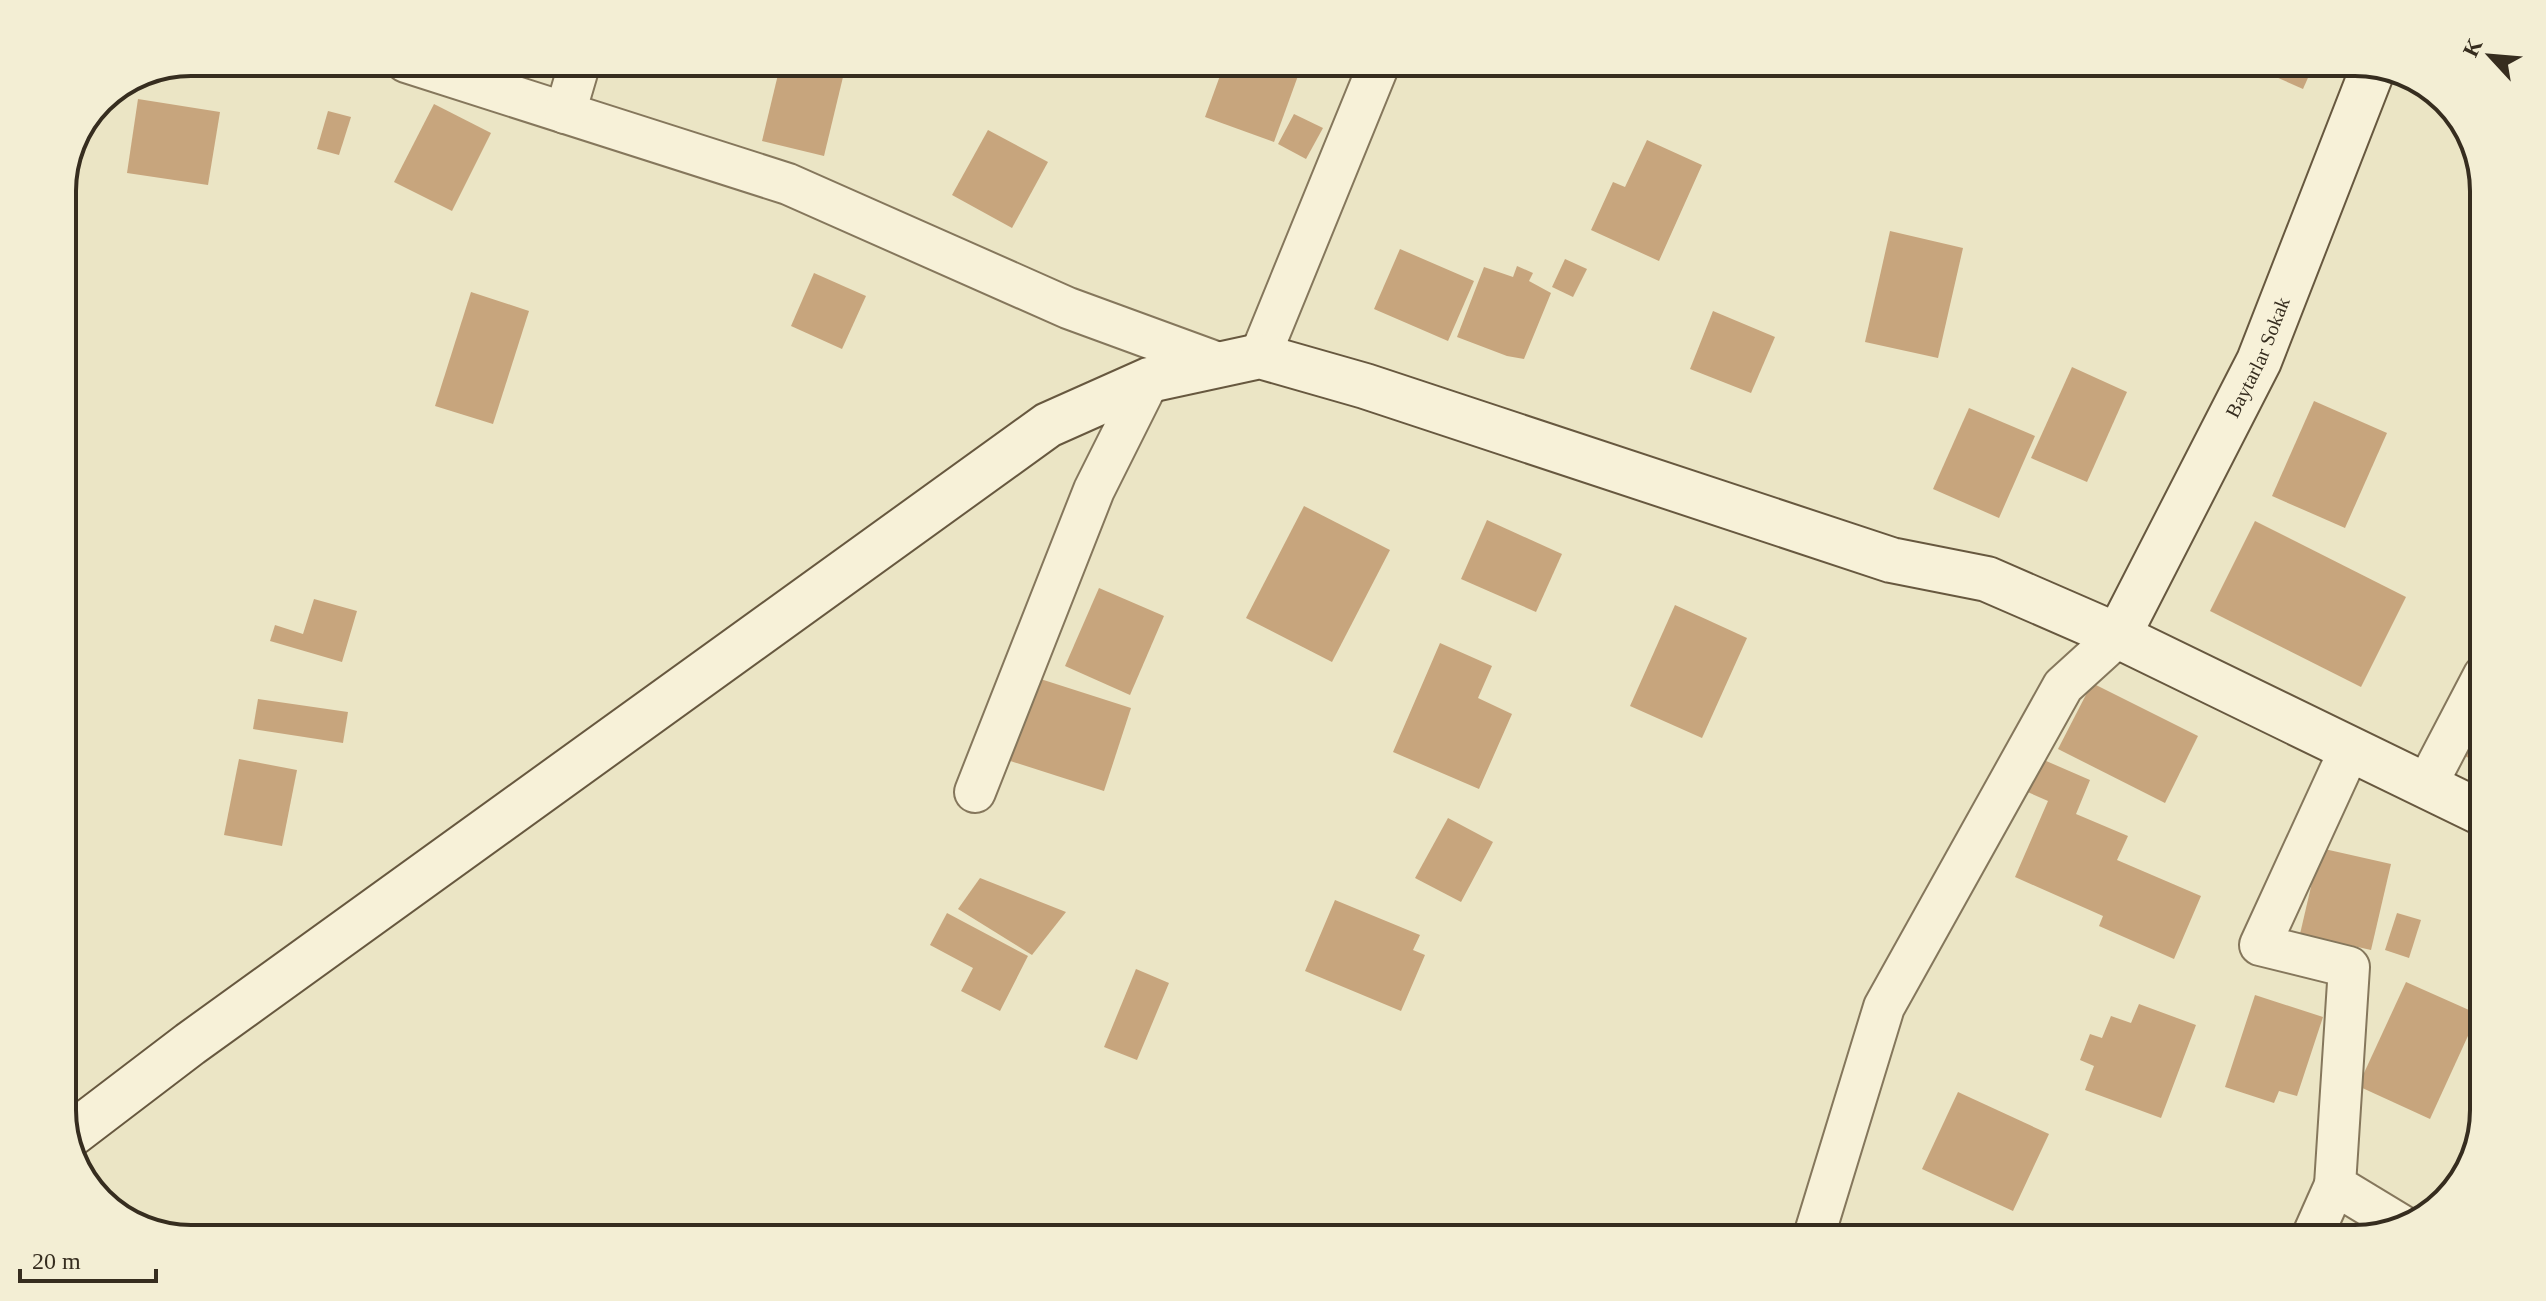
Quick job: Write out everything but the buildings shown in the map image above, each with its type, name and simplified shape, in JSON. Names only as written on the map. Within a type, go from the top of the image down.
[{"type":"main road","name":"Baytarlar Sokak","points":[[2118,636],[2259,361],[2370,77]]},
{"type":"main road","points":[[78,1130],[203,1035],[1048,425],[1149,380],[1240,360],[1365,386],[1891,560],[1987,579],[2118,636],[2470,807]]},
{"type":"street","points":[[450,76],[788,184],[1068,308],[1240,360],[1373,76]]},
{"type":"street","points":[[565,113],[576,76]]},
{"type":"street","points":[[975,792],[1094,490],[1149,380]]},
{"type":"street","points":[[1817,1225],[1884,1007],[2063,686],[2118,636]]},
{"type":"street","points":[[2426,786],[2470,702]]},
{"type":"street","points":[[2317,1225],[2335,1185],[2349,967],[2260,945],[2350,749]]},
{"type":"street","points":[[2335,1185],[2391,1219]]}]
